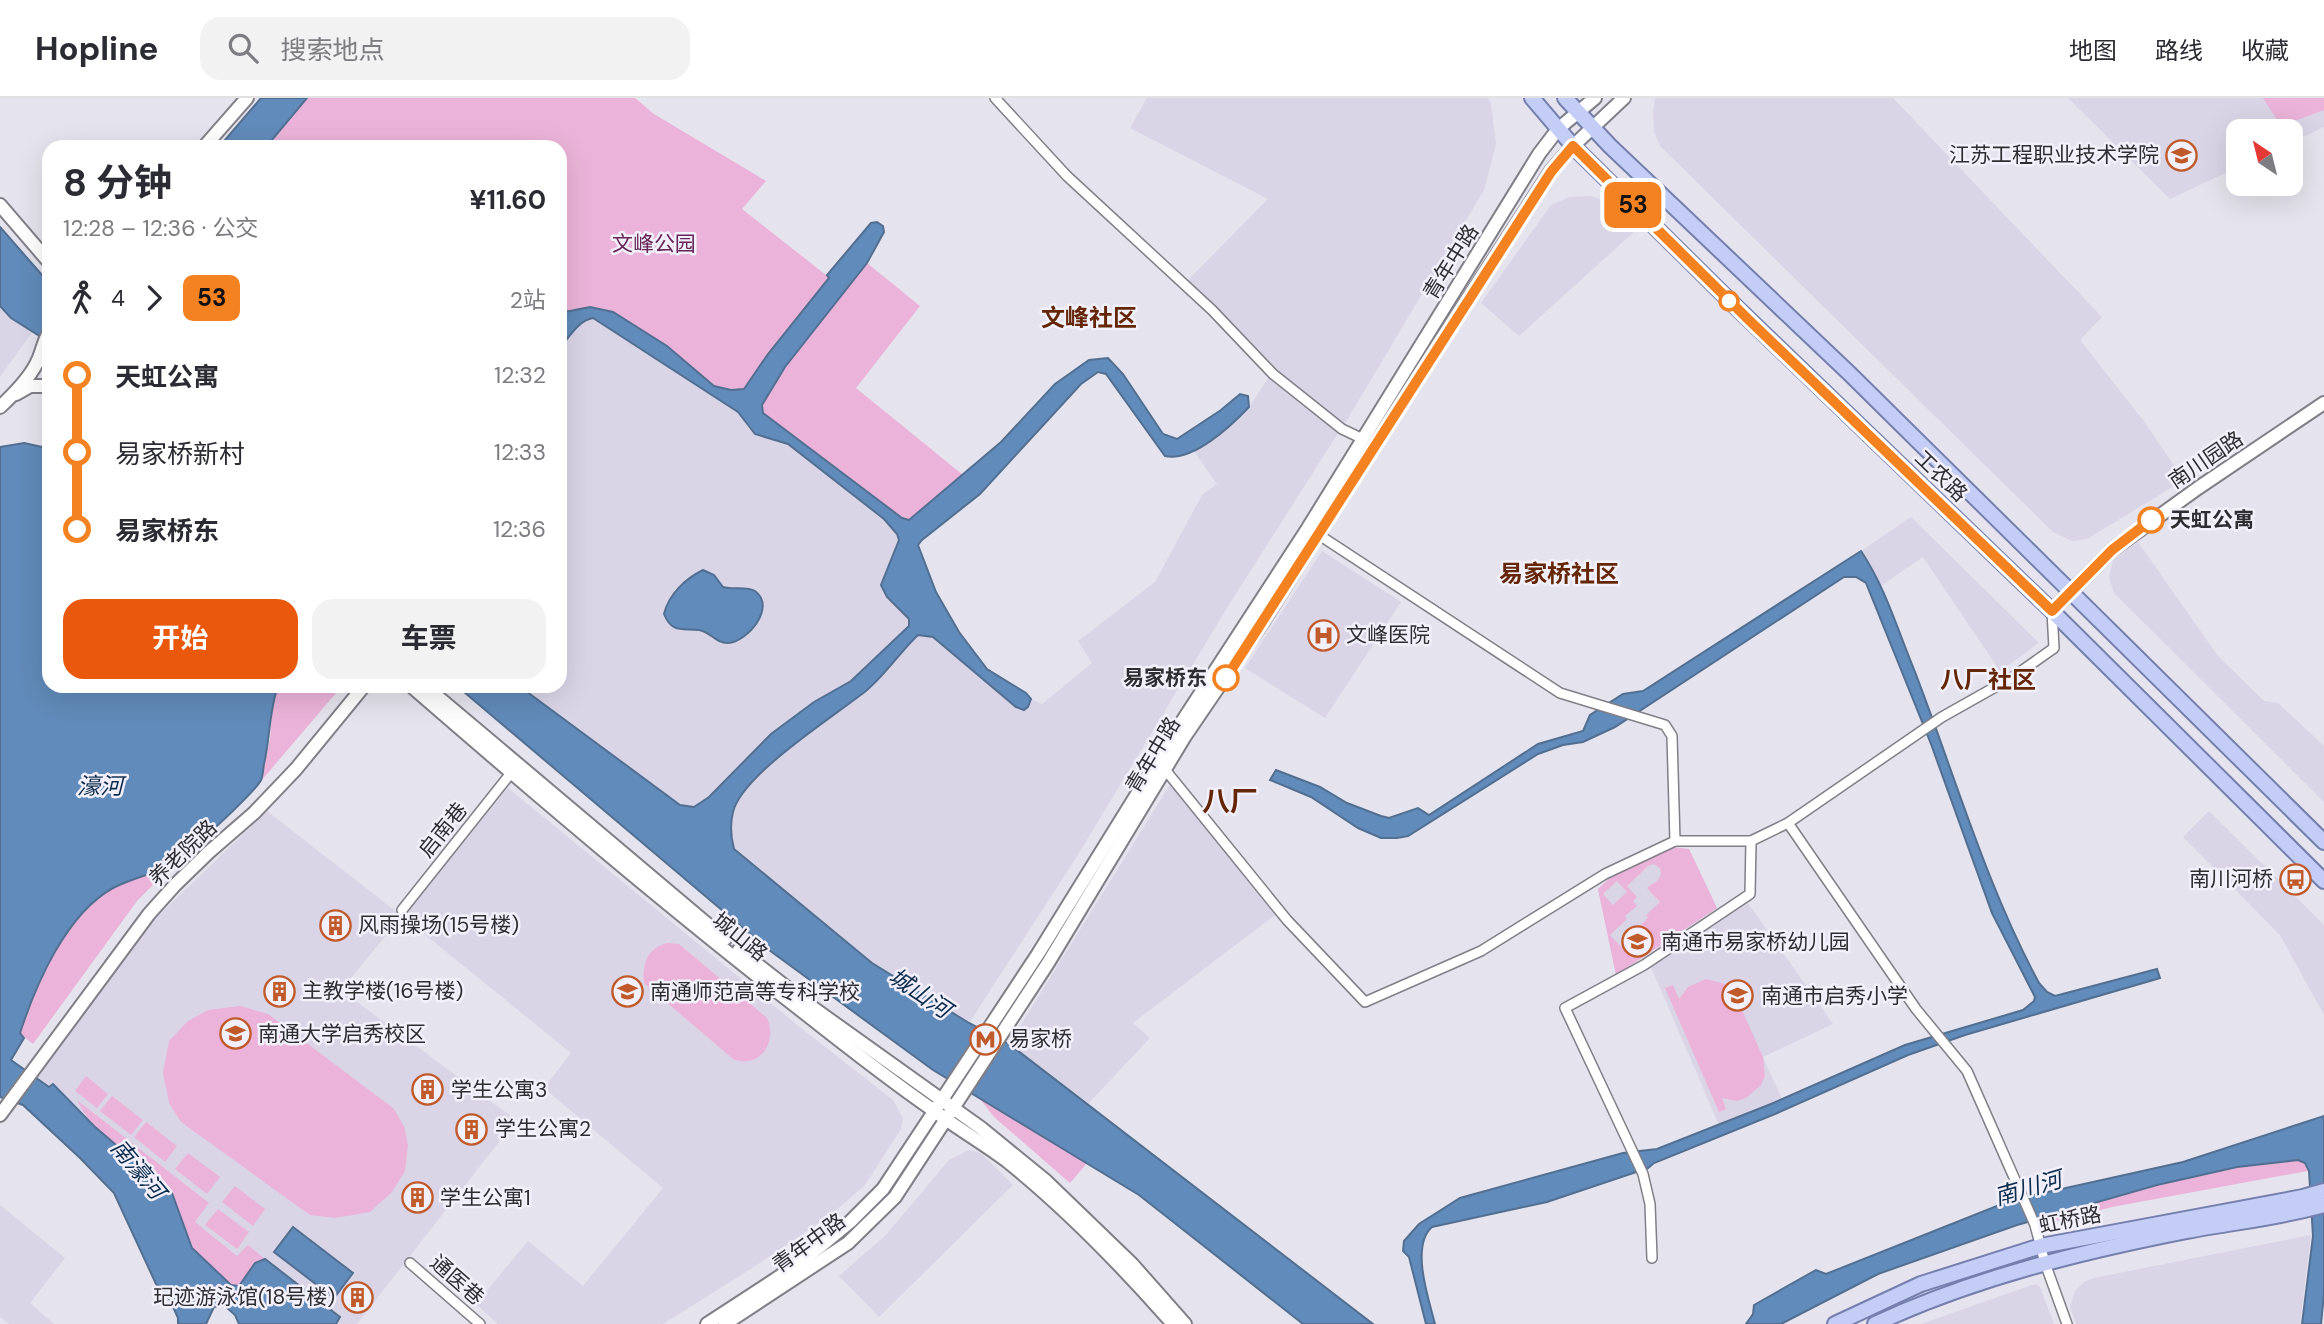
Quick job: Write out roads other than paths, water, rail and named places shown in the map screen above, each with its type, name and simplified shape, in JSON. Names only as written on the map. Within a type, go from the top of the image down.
[{"type":"main road","points":[[210,140],[247,98]]},
{"type":"main road","name":"工农路","points":[[1532,98],[1573,146],[1742,314],[2052,611],[2324,881]]},
{"type":"main road","name":"工农路","points":[[1565,98],[1850,374],[2324,842]]},
{"type":"main road","name":"青年中路","points":[[707,1324],[779,1277],[850,1223],[883,1189],[938,1106],[956,1090],[1162,766],[1262,623],[1363,439],[1539,154],[1558,129],[1595,98]]},
{"type":"main road","name":"青年中路","points":[[1313,531],[1551,172],[1573,146],[1624,98]]},
{"type":"main road","points":[[0,205],[42,254]]},
{"type":"main road","points":[[0,407],[13,395],[39,358],[42,349]]},
{"type":"main road","points":[[0,401],[30,386],[42,386]]},
{"type":"main road","name":"南川园路","points":[[2052,611],[2112,550],[2141,527],[2324,403]]},
{"type":"main road","name":"养老院路","points":[[2,1112],[149,914],[288,778],[358,693]]},
{"type":"main road","name":"城山路","points":[[419,693],[662,899],[802,1011],[950,1114],[981,1128],[1046,1181],[1132,1264],[1185,1324]]},
{"type":"main road","name":"城山路","points":[[433,693],[724,938],[938,1106]]},
{"type":"main road","name":"青年中路","points":[[725,1324],[848,1243],[895,1197],[950,1114],[956,1090]]},
{"type":"main road","name":"城山路","points":[[950,1114],[1042,1191],[1124,1269],[1173,1324]]},
{"type":"main road","name":"虹桥路","points":[[1875,1324],[1927,1300],[2045,1262],[2303,1204],[2324,1191]]},
{"type":"main road","name":"虹桥路","points":[[1835,1324],[1922,1284],[2041,1246],[2303,1204],[2324,1205]]},
{"type":"street","points":[[995,98],[1067,176],[1212,310],[1273,374],[1342,429],[1363,439]]},
{"type":"street","points":[[1313,531],[1559,693],[1665,725],[1672,736],[1675,841]]},
{"type":"street","points":[[1162,766],[1287,920],[1366,1002],[1482,951],[1605,874],[1675,841],[1751,841],[1788,823],[1939,719],[2013,677],[2054,648],[2052,611]]},
{"type":"street","name":"启南巷","points":[[402,910],[511,773]]},
{"type":"street","points":[[1788,823],[1916,1009],[1967,1071],[2035,1225],[2067,1324]]},
{"type":"street","points":[[1652,1258],[1650,1204],[1643,1174],[1565,1008],[1644,965],[1750,894],[1751,841]]},
{"type":"street","name":"通医巷","points":[[410,1263],[480,1324]]},
{"type":"water","points":[[261,98],[307,98],[272,140],[225,140]]},
{"type":"water","name":"城山河","points":[[877,222],[883,226],[884,232],[867,263],[785,367],[762,405],[763,413],[902,518],[909,520],[1001,442],[1055,384],[1089,360],[1108,358],[1123,374],[1163,434],[1177,439],[1240,394],[1248,396],[1249,407],[1232,424],[1199,448],[1187,454],[1165,456],[1106,374],[1098,372],[1081,384],[980,494],[918,545],[936,592],[959,632],[987,669],[1026,693],[1031,699],[1028,707],[1024,710],[1016,707],[933,637],[918,635],[867,690],[791,746],[753,781],[740,797],[733,812],[731,831],[734,849],[872,963],[969,1023],[1009,1044],[1373,1324],[1303,1324],[1139,1195],[933,1070],[769,950],[465,693],[528,693],[680,805],[694,807],[709,797],[771,734],[814,702],[851,681],[909,626],[909,619],[887,597],[881,585],[899,540],[884,519],[788,444],[755,434],[738,412],[593,318],[579,325],[567,339],[567,312],[590,307],[613,312],[667,346],[714,386],[731,390],[744,389],[768,354],[829,278],[827,275],[871,223]]},
{"type":"water","points":[[0,227],[42,275],[42,338],[11,318],[0,306]]},
{"type":"water","name":"濠河","points":[[24,443],[42,447],[42,693],[276,693],[261,780],[256,787],[180,859],[113,888],[81,915],[67,932],[44,972],[20,1033],[24,1038],[11,1060],[49,1087],[53,1084],[94,1126],[172,1193],[192,1248],[231,1285],[239,1286],[255,1263],[265,1259],[340,1317],[336,1324],[239,1324],[235,1315],[224,1305],[214,1307],[206,1324],[178,1324],[170,1300],[156,1284],[114,1193],[23,1105],[0,1097],[0,447]]},
{"type":"water","points":[[1861,551],[1890,608],[1986,867],[2039,983],[2055,996],[2157,969],[2160,978],[1965,1035],[1908,1055],[1775,1114],[1654,1163],[1648,1168],[1547,1202],[1432,1227],[1422,1247],[1422,1260],[1435,1324],[1426,1324],[1409,1257],[1403,1251],[1404,1241],[1419,1224],[1460,1198],[1623,1153],[1657,1149],[1771,1104],[1905,1045],[2023,1010],[2035,997],[1992,913],[1931,744],[1866,583],[1856,577],[1844,577],[1615,727],[1583,742],[1563,745],[1538,754],[1408,836],[1381,838],[1358,828],[1311,797],[1270,780],[1276,770],[1320,787],[1347,803],[1389,818],[1418,808],[1429,815],[1538,744],[1583,731],[1590,715],[1623,694],[1643,691]]},
{"type":"water","points":[[703,570],[714,575],[723,587],[752,590],[761,598],[763,606],[757,623],[736,641],[724,643],[703,631],[678,629],[671,625],[664,614],[679,588]]},
{"type":"water","points":[[2324,1116],[2324,1294],[2321,1324],[2302,1324],[2313,1236],[2309,1171],[2305,1163],[2298,1160],[2237,1167],[2157,1185],[2017,1225],[1878,1274],[1781,1324],[1746,1324],[1753,1314],[1754,1305],[1816,1270],[1826,1274],[2012,1200],[2183,1162]]},
{"type":"water","points":[[293,1227],[353,1273],[334,1298],[274,1252]]},
{"type":"place","name":"江苏工程职业技术学院","points":[[2182,155]]},
{"type":"place","name":"天虹公寓","points":[[2151,520]]},
{"type":"place","name":"文峰医院","points":[[1323,635]]},
{"type":"place","name":"易家桥东","points":[[1226,678]]},
{"type":"place","name":"南川河桥","points":[[2296,879]]},
{"type":"place","name":"风雨操场(15号楼)","points":[[335,925]]},
{"type":"place","name":"南通市易家桥幼儿园","points":[[1638,942]]},
{"type":"place","name":"主教学楼(16号楼)","points":[[279,991]]},
{"type":"place","name":"南通师范高等专科学校","points":[[627,992]]},
{"type":"place","name":"南通市启秀小学","points":[[1738,996]]},
{"type":"place","name":"南通大学启秀校区","points":[[235,1034]]},
{"type":"place","name":"易家桥","points":[[986,1039]]},
{"type":"place","name":"学生公寓3","points":[[428,1090]]},
{"type":"place","name":"学生公寓2","points":[[472,1129]]},
{"type":"place","name":"学生公寓1","points":[[417,1198]]},
{"type":"place","name":"玘迹游泳馆(18号楼)","points":[[358,1297]]},
{"type":"district","name":"文峰社区","points":[[1089,318]]},
{"type":"district","name":"易家桥社区","points":[[1559,574]]},
{"type":"district","name":"八厂社区","points":[[1988,680]]},
{"type":"district","name":"八厂","points":[[1230,801]]},
{"type":"park label","name":"文峰公园","points":[[654,244]]},
{"type":"water label","name":"南濠河","points":[[138,1169]]},
{"type":"water label","name":"南川河","points":[[2028,1188]]}]
